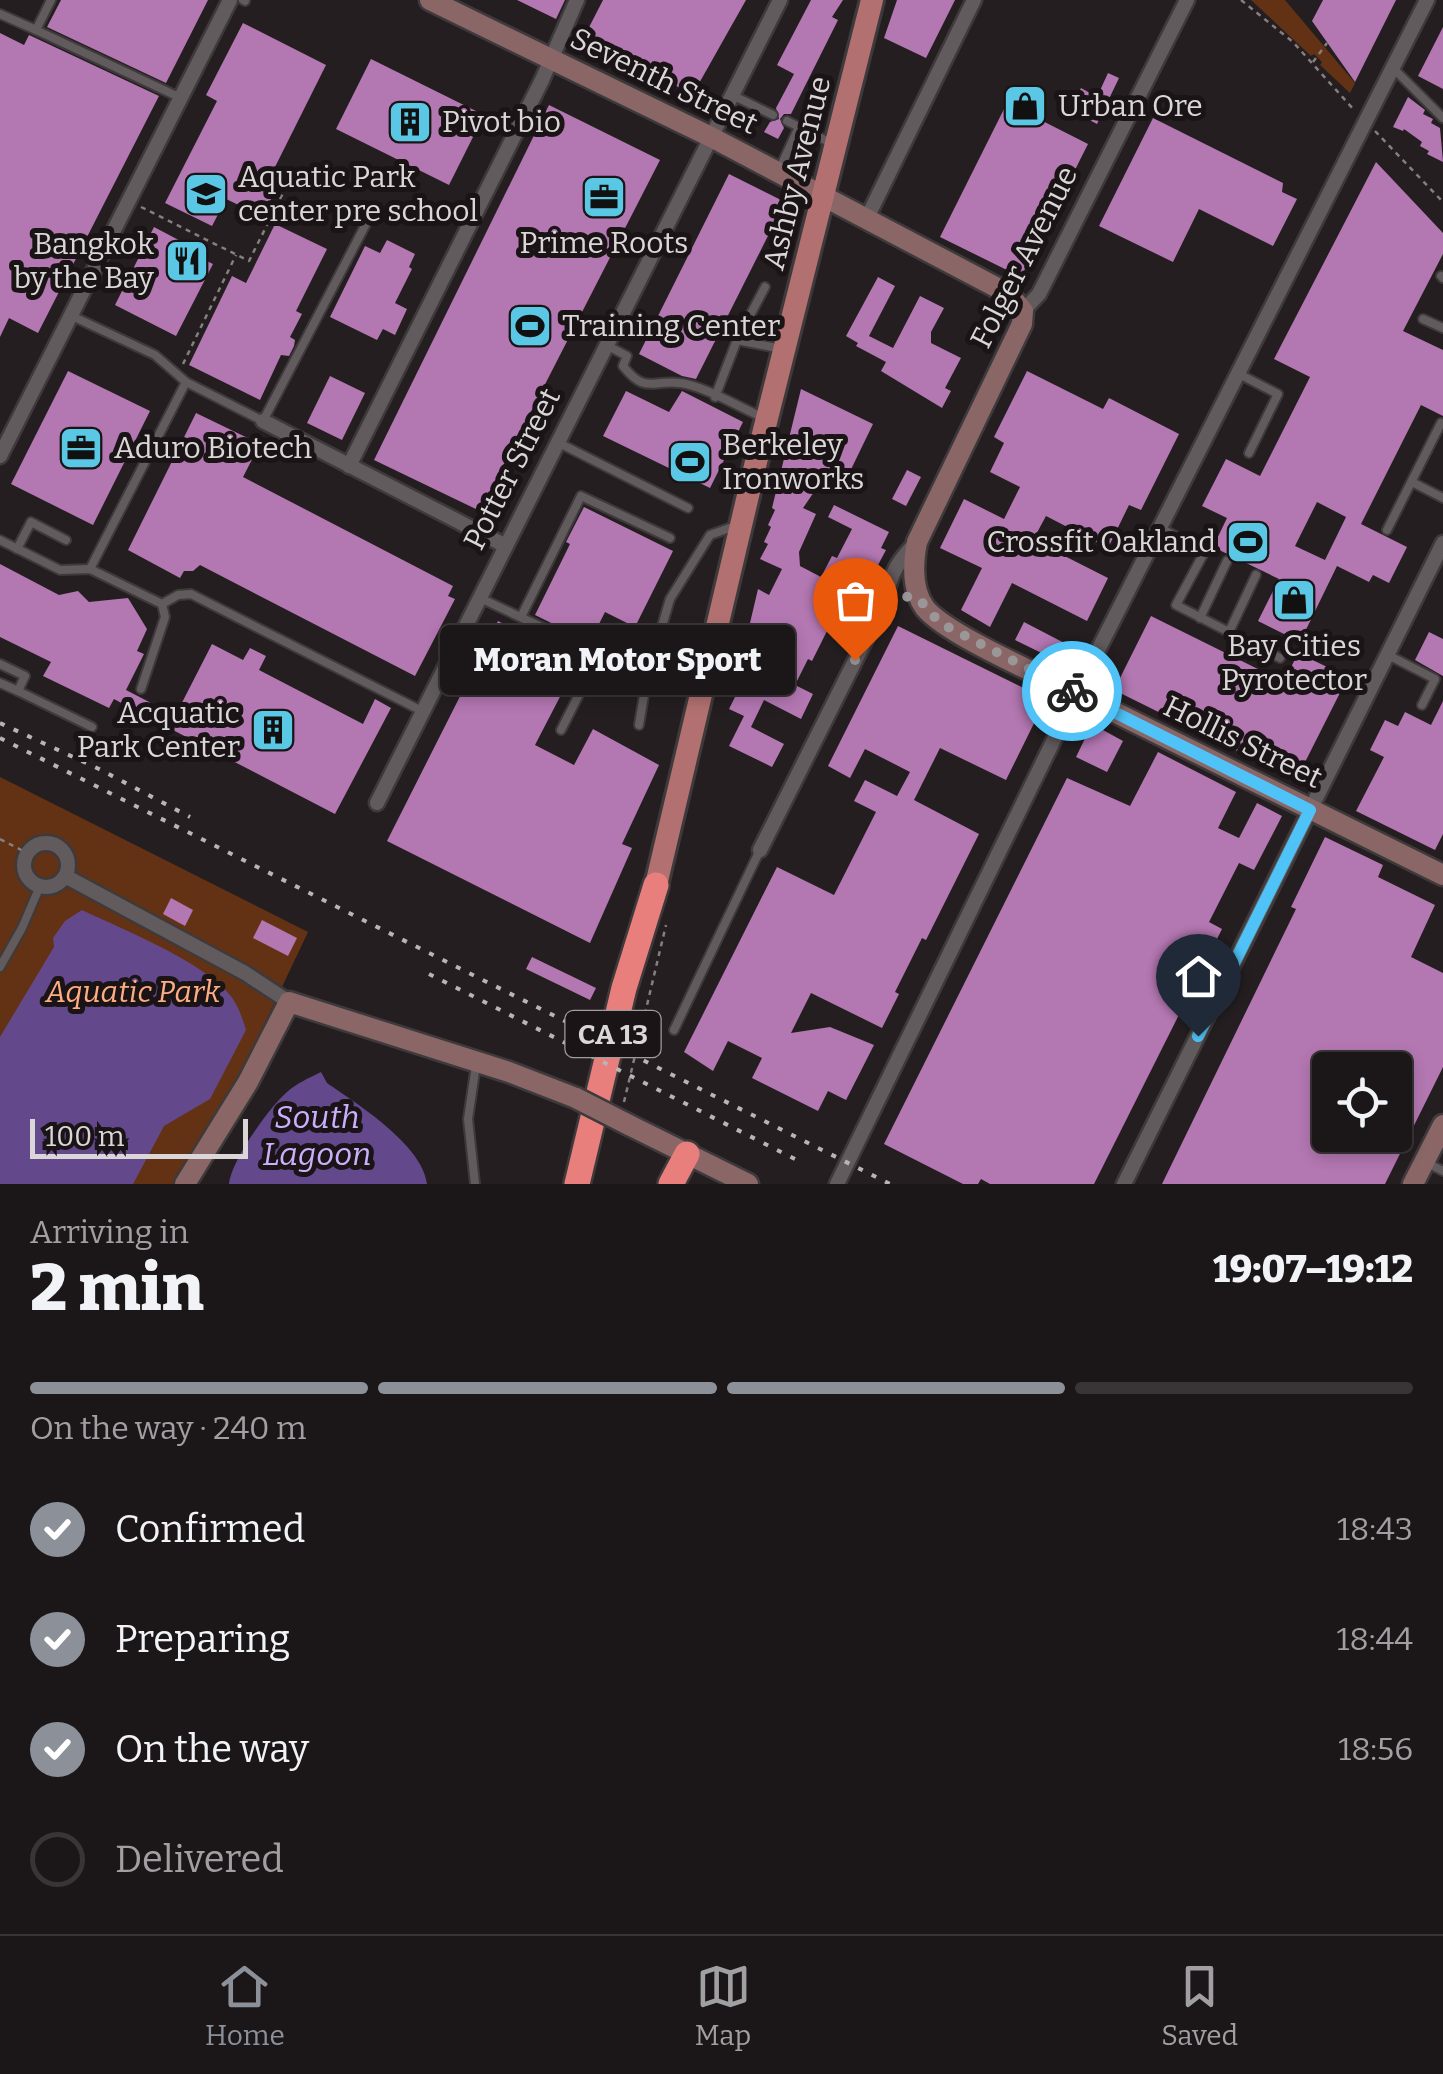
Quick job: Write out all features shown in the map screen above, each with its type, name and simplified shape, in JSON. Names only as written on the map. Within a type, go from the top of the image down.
[{"type":"highway","name":"CA 13","points":[[578,1184],[624,988],[656,885]]},
{"type":"highway","name":"CA 13","points":[[595,1184],[641,992],[656,885]]},
{"type":"highway","points":[[671,1184],[686,1154]]},
{"type":"main road","name":"Ashby Avenue","points":[[656,885],[821,196],[872,0]]},
{"type":"street","points":[[0,456],[230,0]]},
{"type":"street","name":"Seventh Street","points":[[430,0],[778,172],[1000,289],[1023,311]]},
{"type":"street","points":[[349,466],[576,0]]},
{"type":"street","name":"Potter Street","points":[[377,803],[780,0]]},
{"type":"street","points":[[866,220],[974,0]]},
{"type":"street","name":"Folger Avenue","points":[[918,598],[914,576],[917,542],[1020,330],[1023,311],[1039,294],[1188,0]]},
{"type":"street","points":[[837,1184],[1077,693],[1427,0]]},
{"type":"street","points":[[263,421],[506,546]]},
{"type":"street","name":"Folger Avenue","points":[[760,850],[886,599],[901,557],[917,542]]},
{"type":"street","points":[[1124,1184],[1443,543]]},
{"type":"street","points":[[886,599],[918,598]]},
{"type":"street","name":"Hollis Street","points":[[918,598],[940,623],[1443,876]]},
{"type":"street","points":[[44,843],[57,847],[68,864],[65,876],[51,886],[40,886],[25,873],[28,854],[44,843]]},
{"type":"street","points":[[65,876],[245,973],[289,1002],[576,1098],[748,1184]]},
{"type":"street","points":[[185,1184],[240,1094],[289,1002]]},
{"type":"street","points":[[1414,1184],[1434,1166],[1443,1125]]},
{"type":"lane","points":[[36,30],[51,0]]},
{"type":"lane","points":[[0,14],[181,98]]},
{"type":"lane","points":[[1393,68],[1442,113]]},
{"type":"lane","points":[[732,94],[773,114]]},
{"type":"lane","points":[[787,122],[834,144]]},
{"type":"lane","points":[[778,172],[799,127]]},
{"type":"lane","points":[[71,316],[155,355],[186,382],[263,421],[368,220]]},
{"type":"lane","points":[[715,397],[737,340],[765,287]]},
{"type":"lane","points":[[1424,319],[1443,328]]},
{"type":"lane","points":[[737,340],[784,350]]},
{"type":"lane","points":[[608,346],[627,356],[623,366],[631,376],[651,386],[679,382],[768,420]]},
{"type":"lane","points":[[1238,373],[1278,394],[1248,454]]},
{"type":"lane","points":[[90,570],[186,382]]},
{"type":"lane","points":[[1387,530],[1441,423]]},
{"type":"lane","points":[[559,443],[688,508]]},
{"type":"lane","points":[[1412,482],[1443,498]]},
{"type":"lane","points":[[521,617],[581,496],[670,538]]},
{"type":"lane","points":[[17,548],[31,522],[66,540]]},
{"type":"lane","points":[[638,725],[647,677],[674,591],[710,536],[741,524]]},
{"type":"lane","points":[[1160,528],[1205,551],[1176,605],[1280,658]]},
{"type":"lane","points":[[0,540],[60,570],[90,570],[162,604]]},
{"type":"lane","points":[[1200,618],[1227,560]]},
{"type":"lane","points":[[1228,632],[1256,575]]},
{"type":"lane","points":[[162,604],[178,595],[191,594],[423,711]]},
{"type":"lane","points":[[480,598],[647,677]]},
{"type":"lane","points":[[141,688],[164,617],[162,604]]},
{"type":"lane","points":[[561,730],[600,654]]},
{"type":"lane","points":[[1388,655],[1435,679],[1422,705]]},
{"type":"lane","points":[[0,664],[25,676],[18,691]]},
{"type":"lane","points":[[0,683],[92,727]]},
{"type":"lane","points":[[674,1030],[760,850]]},
{"type":"lane","points":[[0,968],[40,886]]},
{"type":"lane","points":[[475,1184],[468,1119],[476,1062]]},
{"type":"path","points":[[1241,0],[1293,42],[1443,202]]},
{"type":"path","points":[[1312,63],[1327,43]]},
{"type":"path","points":[[129,202],[249,261],[283,193],[294,180]]},
{"type":"path","points":[[178,374],[236,255]]},
{"type":"path","points":[[0,839],[28,854]]},
{"type":"green space","points":[[1251,0],[1285,0],[1355,83],[1350,93],[1320,65],[1322,62],[1314,54],[1311,56]]},
{"type":"green space","name":"Aquatic Park","points":[[0,777],[308,932],[234,1088],[175,1184],[0,1184]]},
{"type":"water","points":[[82,910],[201,970],[230,995],[246,1030],[210,1099],[164,1126],[133,1184],[0,1184],[0,1037],[54,947],[53,938],[65,921]]},
{"type":"water","name":"South Lagoon","points":[[321,1072],[327,1083],[401,1140],[423,1169],[427,1184],[229,1184],[244,1148],[271,1110],[291,1089]]},
{"type":"building","points":[[61,0],[208,0],[166,83],[47,27]]},
{"type":"building","points":[[517,0],[565,0],[556,19]]},
{"type":"building","points":[[603,0],[746,0],[693,94],[582,41]]},
{"type":"building","points":[[811,0],[843,0],[832,17],[838,20],[791,114],[780,119],[784,128],[778,139],[764,132],[770,122],[779,119],[776,108],[794,74],[777,65]]},
{"type":"building","points":[[897,0],[955,0],[926,58],[884,38]]},
{"type":"building","points":[[1323,0],[1396,0],[1355,82],[1312,21]]},
{"type":"building","points":[[243,23],[326,65],[267,183],[277,188],[262,216],[226,199],[212,226],[165,203],[217,101],[206,95]]},
{"type":"building","points":[[1443,27],[1443,89],[1418,76]]},
{"type":"building","points":[[0,33],[24,45],[29,35],[159,96],[38,333],[9,318],[0,337]]},
{"type":"building","name":"Pivot bio","points":[[371,59],[484,115],[449,185],[336,129]]},
{"type":"building","points":[[1108,73],[1119,78],[1097,124],[1070,110],[1081,88],[1097,97]]},
{"type":"building","points":[[1408,97],[1440,128],[1443,162],[1427,154],[1429,151],[1420,146],[1422,142],[1404,129],[1393,127]]},
{"type":"building","points":[[1007,103],[1088,144],[1021,277],[940,237]]},
{"type":"building","points":[[549,105],[660,160],[480,511],[374,460]]},
{"type":"building","points":[[1153,118],[1283,183],[1282,192],[1297,199],[1273,246],[1199,209],[1173,262],[1099,226]]},
{"type":"building","points":[[1376,162],[1443,233],[1443,254],[1403,331],[1443,350],[1443,416],[1421,405],[1361,524],[1407,547],[1389,583],[1373,575],[1369,582],[1337,566],[1300,642],[1258,621],[1279,579],[1213,547],[1227,518],[1202,506],[1226,459],[1260,476],[1310,377],[1274,359]],"holes":[[[1317,502],[1346,517],[1325,560],[1295,546]]]},
{"type":"building","points":[[729,174],[785,202],[696,379],[639,354]]},
{"type":"building","points":[[275,224],[327,249],[296,311],[302,314],[290,337],[295,340],[294,346],[289,356],[281,355],[260,400],[189,365],[232,276],[246,283]]},
{"type":"building","points":[[154,227],[190,246],[188,252],[213,264],[176,336],[115,305]]},
{"type":"building","points":[[387,240],[415,254],[395,303],[407,309],[395,335],[383,329],[377,340],[330,317],[365,246],[380,253]]},
{"type":"building","points":[[878,277],[895,286],[869,336],[893,348],[920,296],[944,308],[931,332],[931,343],[961,358],[945,388],[951,391],[942,408],[881,371],[886,362],[846,336]]},
{"type":"building","name":"Aduro Biotech","points":[[68,371],[150,411],[93,525],[11,484]]},
{"type":"building","points":[[1027,371],[1103,409],[1109,398],[1179,434],[1141,510],[1129,505],[1108,548],[1046,516],[1033,540],[1108,578],[1087,621],[1012,583],[990,627],[961,610],[982,568],[940,548],[964,499],[1004,519],[1020,487],[990,472],[1004,443],[994,437]]},
{"type":"building","points":[[330,376],[365,393],[342,440],[307,423]]},
{"type":"building","points":[[801,389],[873,424],[842,488],[823,479],[803,508],[816,514],[799,552],[800,566],[821,577],[832,556],[837,558],[852,529],[828,517],[834,505],[889,532],[878,565],[871,562],[850,605],[856,608],[844,632],[830,625],[795,685],[813,694],[801,719],[764,700],[751,727],[784,744],[772,767],[729,746],[744,716],[729,709],[760,647],[746,640],[758,589],[769,595],[782,569],[760,559],[768,544],[764,542],[771,527],[768,525],[775,510],[772,508]]},
{"type":"building","name":"Berkeley Ironworks","points":[[626,391],[669,412],[682,391],[743,422],[710,488],[603,436]]},
{"type":"building","points":[[196,413],[260,444],[243,477],[453,586],[448,596],[455,599],[415,676],[200,565],[193,571],[184,571],[180,578],[128,550]]},
{"type":"building","points":[[907,470],[921,477],[906,506],[892,499]]},
{"type":"building","points":[[584,507],[673,551],[635,627],[605,612],[590,642],[535,615]]},
{"type":"building","points":[[0,564],[59,595],[78,591],[89,602],[128,598],[147,629],[137,651],[144,654],[126,690],[155,705],[149,718],[114,699],[109,708],[43,676],[51,662],[0,637]]},
{"type":"building","points":[[1151,616],[1284,682],[1298,653],[1348,677],[1296,780],[1114,690]]},
{"type":"building","points":[[498,621],[578,662],[535,745],[574,765],[593,729],[659,765],[622,844],[632,848],[590,943],[387,841]]},
{"type":"building","points":[[1024,622],[1072,647],[1064,664],[1015,640]]},
{"type":"building","points":[[898,626],[1046,699],[1006,780],[940,748],[914,800],[979,834],[895,992],[899,994],[882,1028],[811,993],[791,1033],[830,1027],[874,1045],[846,1100],[828,1091],[818,1111],[752,1078],[762,1058],[728,1041],[713,1071],[684,1052],[777,867],[834,895],[876,812],[854,801],[865,780],[897,796],[910,772],[865,749],[850,778],[828,766]]},
{"type":"building","points":[[1429,632],[1443,639],[1443,676],[1415,660]]},
{"type":"building","name":"Acquatic Park Center","points":[[212,644],[243,660],[250,648],[266,656],[259,670],[363,724],[375,699],[391,708],[335,814],[169,728]]},
{"type":"building","points":[[1443,701],[1443,834],[1435,850],[1356,811],[1384,757],[1370,750],[1385,720],[1398,726],[1405,712],[1431,725]]},
{"type":"building","points":[[1092,724],[1123,741],[1107,772],[1076,757]]},
{"type":"building","points":[[1158,752],[1236,792],[1218,828],[1239,838],[1257,803],[1282,816],[1254,870],[1239,863],[1209,922],[1222,929],[1094,1184],[990,1184],[981,1179],[978,1184],[963,1184],[884,1144],[1067,778],[1130,806]]},
{"type":"building","points":[[1325,837],[1383,865],[1378,877],[1435,905],[1411,957],[1443,973],[1443,1067],[1412,1130],[1412,1052],[1312,1052],[1312,1152],[1401,1152],[1385,1184],[1162,1184],[1296,909],[1291,907]]},
{"type":"building","points":[[171,898],[193,910],[185,926],[163,914]]},
{"type":"building","points":[[262,920],[297,938],[288,956],[253,938]]},
{"type":"building","points":[[532,957],[596,988],[590,1000],[526,969]]},
{"type":"railway","points":[[0,723],[190,817]]},
{"type":"railway","points":[[0,738],[890,1184]]},
{"type":"railway","points":[[429,974],[795,1159]]},
{"type":"way so far","points":[[855,660],[886,599],[918,598],[940,623],[1072,691]]},
{"type":"place","name":"Urban Ore","points":[[1025,106]]},
{"type":"place","name":"Pivot bio","points":[[410,122]]},
{"type":"place","name":"Aquatic Park center pre school","points":[[206,194]]},
{"type":"place","name":"Prime Roots","points":[[604,197]]},
{"type":"place","name":"Bangkok by the Bay","points":[[187,261]]},
{"type":"place","name":"Training Center","points":[[530,326]]},
{"type":"place","name":"Aduro Biotech","points":[[81,448]]},
{"type":"place","name":"Berkeley Ironworks","points":[[690,462]]},
{"type":"place","name":"Crossfit Oakland","points":[[1248,542]]},
{"type":"place","name":"Bay Cities Pyrotector","points":[[1294,600]]},
{"type":"place","name":"Moran Motor Sport","points":[[855,660]]},
{"type":"place","name":"Acquatic Park Center","points":[[273,730]]},
{"type":"route","points":[[1072,691],[1310,810],[1198,1036]]}]
